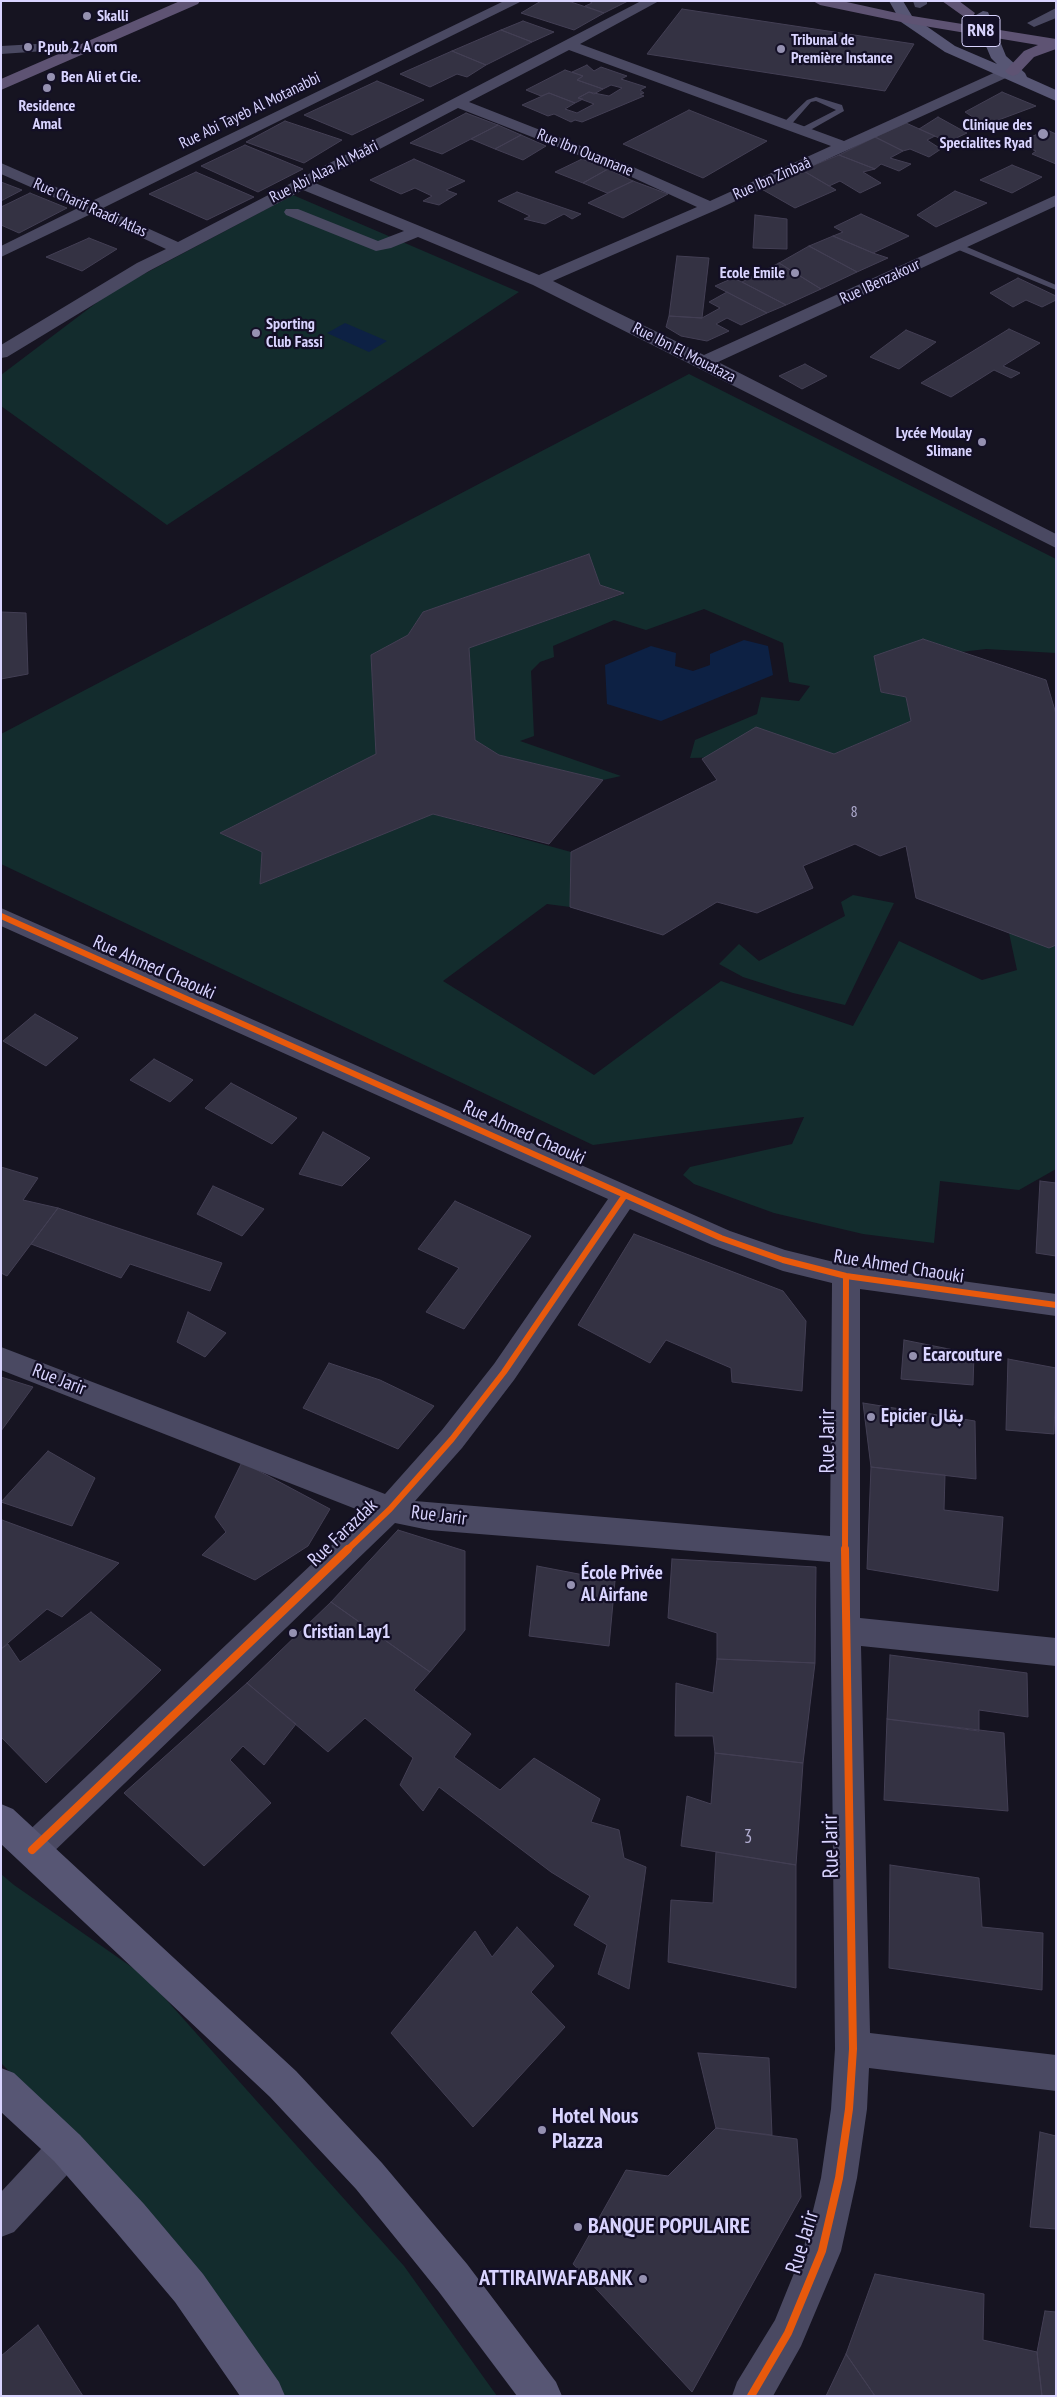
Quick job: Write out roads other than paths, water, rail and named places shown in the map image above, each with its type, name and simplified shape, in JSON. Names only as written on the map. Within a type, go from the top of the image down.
[{"type":"main road","points":[[1,70],[160,1]]},
{"type":"main road","points":[[1,85],[193,1]]},
{"type":"main road","name":"RN8","points":[[820,1],[906,19],[1056,44]]},
{"type":"main road","points":[[896,1],[906,19],[950,49],[1008,72],[1036,88],[1056,96]]},
{"type":"main road","name":"RN8","points":[[896,1],[920,3],[1001,17]]},
{"type":"main road","points":[[949,1],[976,14],[1008,72]]},
{"type":"main road","name":"RN8","points":[[1018,20],[1056,29]]},
{"type":"main road","points":[[1008,72],[1029,54],[1056,44]]},
{"type":"main road","points":[[1,1821],[283,2084],[369,2176],[452,2278],[542,2396]]},
{"type":"main road","points":[[1,2086],[67,2148],[130,2218],[189,2288],[265,2396]]},
{"type":"street","name":"Rue Abi Tayeb Al Motanabbi","points":[[1,252],[515,1]]},
{"type":"street","name":"Rue Abi Alaa Al Maâri","points":[[1,353],[143,267],[178,248],[652,1]]},
{"type":"street","points":[[1034,23],[1056,12]]},
{"type":"street","points":[[568,45],[844,146]]},
{"type":"street","points":[[1,50],[54,47]]},
{"type":"street","name":"Rue Ibn Zinbaâ","points":[[539,281],[710,207],[1008,72]]},
{"type":"street","name":"Rue Ibn Ouannane","points":[[457,103],[592,155],[710,207]]},
{"type":"street","name":"Rue Charif Raadi Atlas","points":[[1,168],[178,248]]},
{"type":"street","name":"Rue Ibn El Mouataza","points":[[303,184],[539,281],[704,362],[1056,542]]},
{"type":"street","name":"Rue IBenzakour","points":[[704,362],[1056,200]]},
{"type":"street","points":[[292,212],[376,246],[384,245],[418,231]]},
{"type":"street","name":"Rue Ahmed Chaouki","points":[[1,916],[721,1238],[783,1260],[846,1276],[1056,1305]]},
{"type":"street","name":"Rue Farazdak","points":[[32,1850],[390,1509],[452,1440],[504,1372],[625,1194]]},
{"type":"street","name":"Rue Jarir","points":[[751,2396],[788,2333],[822,2251],[845,2148],[852,2049],[845,1630],[846,1276]]},
{"type":"street","name":"Rue Jarir","points":[[1,1358],[390,1509],[430,1517],[845,1550]]},
{"type":"street","points":[[845,1630],[1056,1652]]},
{"type":"street","points":[[852,2049],[1056,2072]]},
{"type":"street","points":[[1,2218],[67,2148]]},
{"type":"lane","points":[[786,125],[809,101],[816,99],[839,107],[840,111],[802,131]]},
{"type":"lane","points":[[957,246],[1056,288]]},
{"type":"water","points":[[345,323],[387,341],[369,352],[327,333]]},
{"type":"water","points":[[744,640],[768,646],[773,675],[661,721],[607,704],[605,665],[651,646],[676,653],[675,666],[693,671],[710,665],[710,654]]},
{"type":"place","name":"Skalli","points":[[87,16]]},
{"type":"place","name":"P.pub 2 A com","points":[[28,47]]},
{"type":"place","name":"Tribunal de Première Instance","points":[[781,49]]},
{"type":"place","name":"Ben Ali et Cie.","points":[[51,77]]},
{"type":"place","name":"Residence Amal","points":[[47,88]]},
{"type":"place","name":"Clinique des Specialites Ryad","points":[[1043,134]]},
{"type":"place","name":"Ecole Emile","points":[[795,273]]},
{"type":"place","name":"Sporting Club Fassi","points":[[256,333]]},
{"type":"place","name":"Lycée Moulay Slimane","points":[[982,442]]},
{"type":"place","name":"Ecarcouture","points":[[913,1356]]},
{"type":"place","name":"Epicier بقال","points":[[871,1417]]},
{"type":"place","name":"École Privée Al Airfane","points":[[571,1585]]},
{"type":"place","name":"Cristian Lay1","points":[[293,1633]]},
{"type":"place","name":"Hotel Nous Plazza","points":[[542,2130]]},
{"type":"place","name":"BANQUE POPULAIRE","points":[[578,2227]]},
{"type":"place","name":"ATTIRAIWAFABANK","points":[[643,2279]]}]
